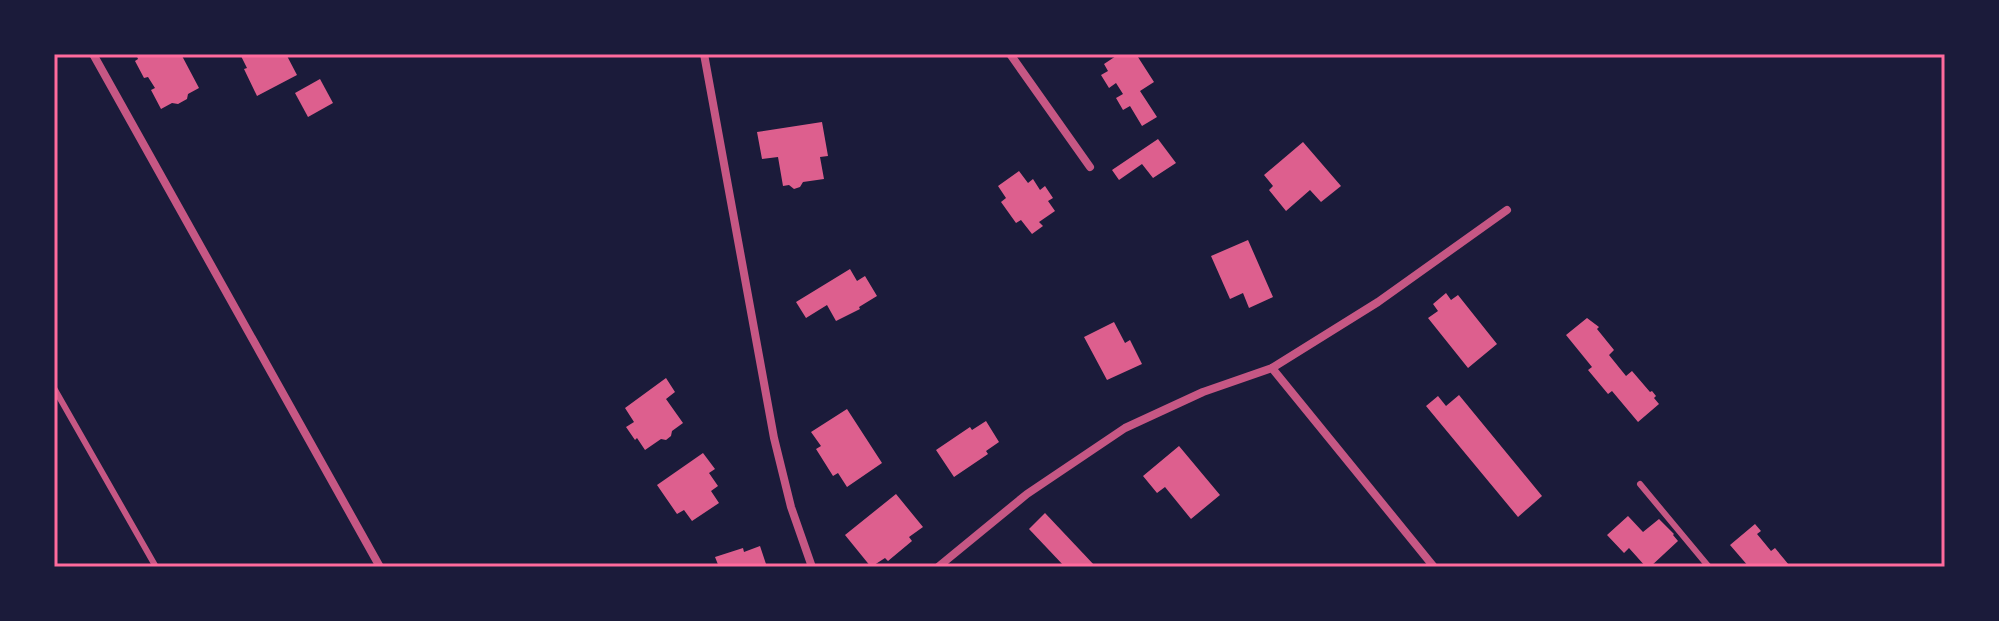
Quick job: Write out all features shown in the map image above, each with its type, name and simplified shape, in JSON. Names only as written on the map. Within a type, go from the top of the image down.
[{"type":"street","points":[[93,54],[380,567]]},
{"type":"street","points":[[704,54],[774,438],[791,507],[812,567]]},
{"type":"street","points":[[1010,54],[1090,167]]},
{"type":"street","points":[[938,567],[1027,494],[1125,428],[1203,392],[1272,368],[1378,302],[1507,210]]},
{"type":"street","points":[[1272,368],[1434,567]]},
{"type":"lane","points":[[54,388],[156,567]]},
{"type":"lane","points":[[1640,484],[1709,567]]},
{"type":"building","points":[[136,54],[181,54],[199,88],[178,104],[172,103],[161,109],[151,90],[155,88],[148,77],[144,78],[135,61],[138,59]]},
{"type":"building","points":[[240,54],[286,54],[297,75],[257,96]]},
{"type":"building","points":[[1119,54],[1136,54],[1154,82],[1140,91],[1157,117],[1142,126],[1130,106],[1123,110],[1116,98],[1123,94],[1116,83],[1109,88],[1101,75],[1108,71],[1104,64]]},
{"type":"building","points":[[320,79],[333,103],[308,117],[295,93]]},
{"type":"building","points":[[822,122],[828,156],[820,157],[824,179],[803,182],[794,189],[789,185],[783,186],[778,157],[762,159],[757,132]]},
{"type":"building","points":[[1158,139],[1176,163],[1153,178],[1142,164],[1119,180],[1112,170]]},
{"type":"building","points":[[1303,142],[1341,186],[1321,202],[1310,190],[1286,211],[1269,190],[1273,186],[1264,175]]},
{"type":"building","points":[[1019,171],[1028,183],[1033,179],[1040,190],[1045,186],[1053,198],[1048,201],[1055,211],[1039,222],[1043,226],[1032,234],[1021,220],[1016,223],[1001,202],[1006,198],[998,186]]},
{"type":"building","points":[[1248,240],[1273,297],[1249,308],[1243,293],[1230,299],[1211,256]]},
{"type":"building","points":[[850,269],[857,281],[865,276],[877,296],[836,321],[827,305],[806,318],[796,302]]},
{"type":"building","points":[[1446,293],[1451,300],[1458,295],[1497,344],[1468,368],[1428,318],[1438,311],[1433,304]]},
{"type":"building","points":[[1587,318],[1599,327],[1597,329],[1614,350],[1609,355],[1626,376],[1632,371],[1656,396],[1654,398],[1659,404],[1638,422],[1612,391],[1608,394],[1588,370],[1592,367],[1566,335]]},
{"type":"building","points":[[1114,322],[1125,343],[1130,340],[1142,364],[1107,380],[1084,337]]},
{"type":"building","points":[[666,378],[675,392],[666,399],[683,423],[666,440],[661,439],[645,450],[626,427],[634,422],[625,408]]},
{"type":"building","points":[[1459,395],[1542,496],[1518,517],[1426,406],[1438,396],[1446,406]]},
{"type":"building","points":[[847,409],[882,463],[847,487],[838,473],[833,476],[816,449],[821,446],[811,432]]},
{"type":"building","points":[[986,421],[999,442],[986,451],[988,454],[954,477],[936,450],[970,427],[972,430]]},
{"type":"building","points":[[1179,446],[1220,495],[1191,519],[1165,487],[1157,493],[1143,476]]},
{"type":"building","points":[[703,453],[715,469],[709,473],[718,486],[711,491],[719,503],[692,521],[684,510],[677,514],[657,485]]},
{"type":"building","points":[[896,494],[923,527],[909,537],[912,541],[888,561],[885,558],[871,567],[845,535]]},
{"type":"building","points":[[1045,513],[1096,567],[1065,567],[1029,529]]},
{"type":"building","points":[[1628,516],[1643,532],[1659,519],[1678,541],[1650,567],[1646,567],[1629,548],[1624,553],[1607,535]]},
{"type":"building","points":[[1755,524],[1761,531],[1757,534],[1771,551],[1775,548],[1789,565],[1749,567],[1730,545]]},
{"type":"building","points":[[760,546],[767,567],[719,567],[715,557],[743,548],[744,552]]}]
